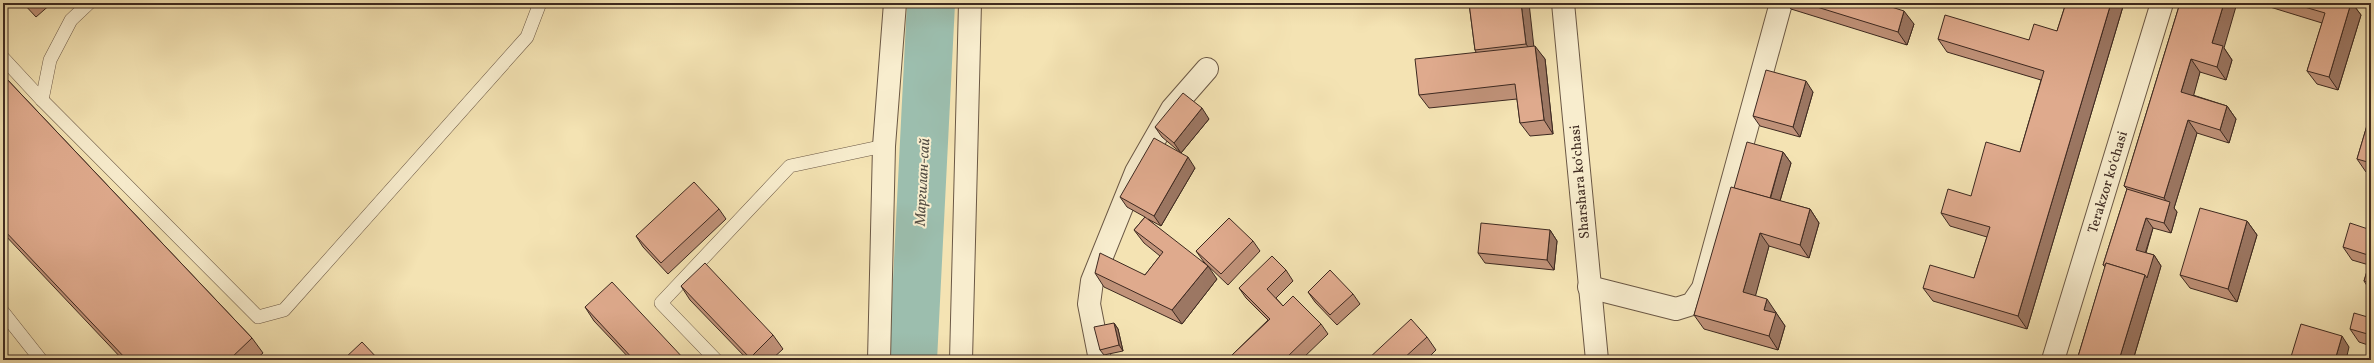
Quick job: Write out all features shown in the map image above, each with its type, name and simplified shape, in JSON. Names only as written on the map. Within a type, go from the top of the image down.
[{"type":"street","points":[[878,360],[884,146],[895,3]]},
{"type":"street","points":[[961,360],[970,3]]},
{"type":"street","name":"Sharshara koʻchasi","points":[[1563,3],[1597,360]]},
{"type":"street","points":[[1589,287],[1676,309],[1692,304],[1703,288],[1780,3]]},
{"type":"street","name":"Terakzor koʻchasi","points":[[2053,360],[2162,3]]},
{"type":"street","points":[[1100,360],[1089,304],[1092,281],[1136,172],[1172,109],[1207,69]]},
{"type":"lane","points":[[42,100],[50,60],[71,20],[88,3]]},
{"type":"lane","points":[[3,58],[42,100],[258,317],[284,310],[527,36],[540,3]]},
{"type":"lane","points":[[716,360],[661,302],[790,166],[884,146]]},
{"type":"lane","points":[[3,312],[41,360]]},
{"type":"building","points":[[1469,3],[1521,3],[1526,44],[1475,50]]},
{"type":"building","points":[[1804,3],[1879,3],[1904,11],[1898,32]]},
{"type":"building","points":[[2066,3],[2111,3],[2018,316],[1923,288],[1930,265],[1974,278],[1990,227],[1941,213],[1948,189],[1971,196],[1986,142],[2020,152],[2044,71],[1938,39],[1945,15],[2029,40],[2034,24],[2057,31]]},
{"type":"building","points":[[2180,3],[2224,3],[2212,43],[2223,46],[2217,67],[2191,59],[2181,92],[2227,106],[2220,130],[2188,120],[2164,198],[2124,186]]},
{"type":"building","points":[[2291,3],[2351,3],[2329,77],[2307,71],[2325,13]]},
{"type":"building","points":[[1535,46],[1544,120],[1520,123],[1515,84],[1419,95],[1415,59]]},
{"type":"building","points":[[1766,70],[1806,81],[1793,127],[1753,116]]},
{"type":"building","points":[[3,75],[252,338],[229,360],[127,360],[3,229]]},
{"type":"building","points":[[1183,93],[1202,108],[1174,143],[1155,127]]},
{"type":"building","points":[[2371,112],[2371,163],[2357,159]]},
{"type":"building","points":[[1154,138],[1188,157],[1154,216],[1120,197]]},
{"type":"building","points":[[1747,142],[1783,152],[1770,198],[1734,188]]},
{"type":"building","points":[[694,182],[719,209],[661,263],[636,236]]},
{"type":"building","points":[[1731,187],[1810,209],[1800,245],[1760,233],[1743,292],[1767,299],[1764,310],[1776,313],[1769,336],[1694,315]]},
{"type":"building","points":[[2127,189],[2170,202],[2164,223],[2146,218],[2136,250],[2154,255],[2147,278],[2145,275],[2106,263],[2106,265],[2103,265]]},
{"type":"building","points":[[2200,208],[2247,221],[2228,289],[2180,275]]},
{"type":"building","points":[[1145,217],[1208,266],[1172,310],[1095,273],[1100,253],[1145,275],[1163,252],[1134,230]]},
{"type":"building","points":[[1229,218],[1253,241],[1221,274],[1196,251]]},
{"type":"building","points":[[1481,223],[1550,230],[1547,260],[1478,253]]},
{"type":"building","points":[[2350,223],[2371,230],[2371,256],[2343,247]]},
{"type":"building","points":[[1272,256],[1286,270],[1267,289],[1283,306],[1293,296],[1321,324],[1284,360],[1237,360],[1232,355],[1270,319],[1239,288]]},
{"type":"building","points":[[2371,258],[2371,283],[2364,281]]},
{"type":"building","points":[[705,263],[773,335],[750,358],[681,286]]},
{"type":"building","points":[[2106,263],[2145,275],[2119,360],[2077,360]]},
{"type":"building","points":[[1330,270],[1353,294],[1330,315],[1308,292]]},
{"type":"building","points":[[612,282],[685,360],[634,360],[585,307]]},
{"type":"building","points":[[2354,313],[2371,318],[2371,335],[2350,329]]},
{"type":"building","points":[[1411,319],[1427,337],[1402,360],[1367,360]]},
{"type":"building","points":[[1114,323],[1119,345],[1100,350],[1094,327]]},
{"type":"building","points":[[2301,324],[2342,336],[2335,360],[2290,360]]},
{"type":"building","points":[[362,342],[379,360],[343,360]]},
{"type":"waterway","name":"Маргилан-сай","points":[[913,360],[931,3]]}]
